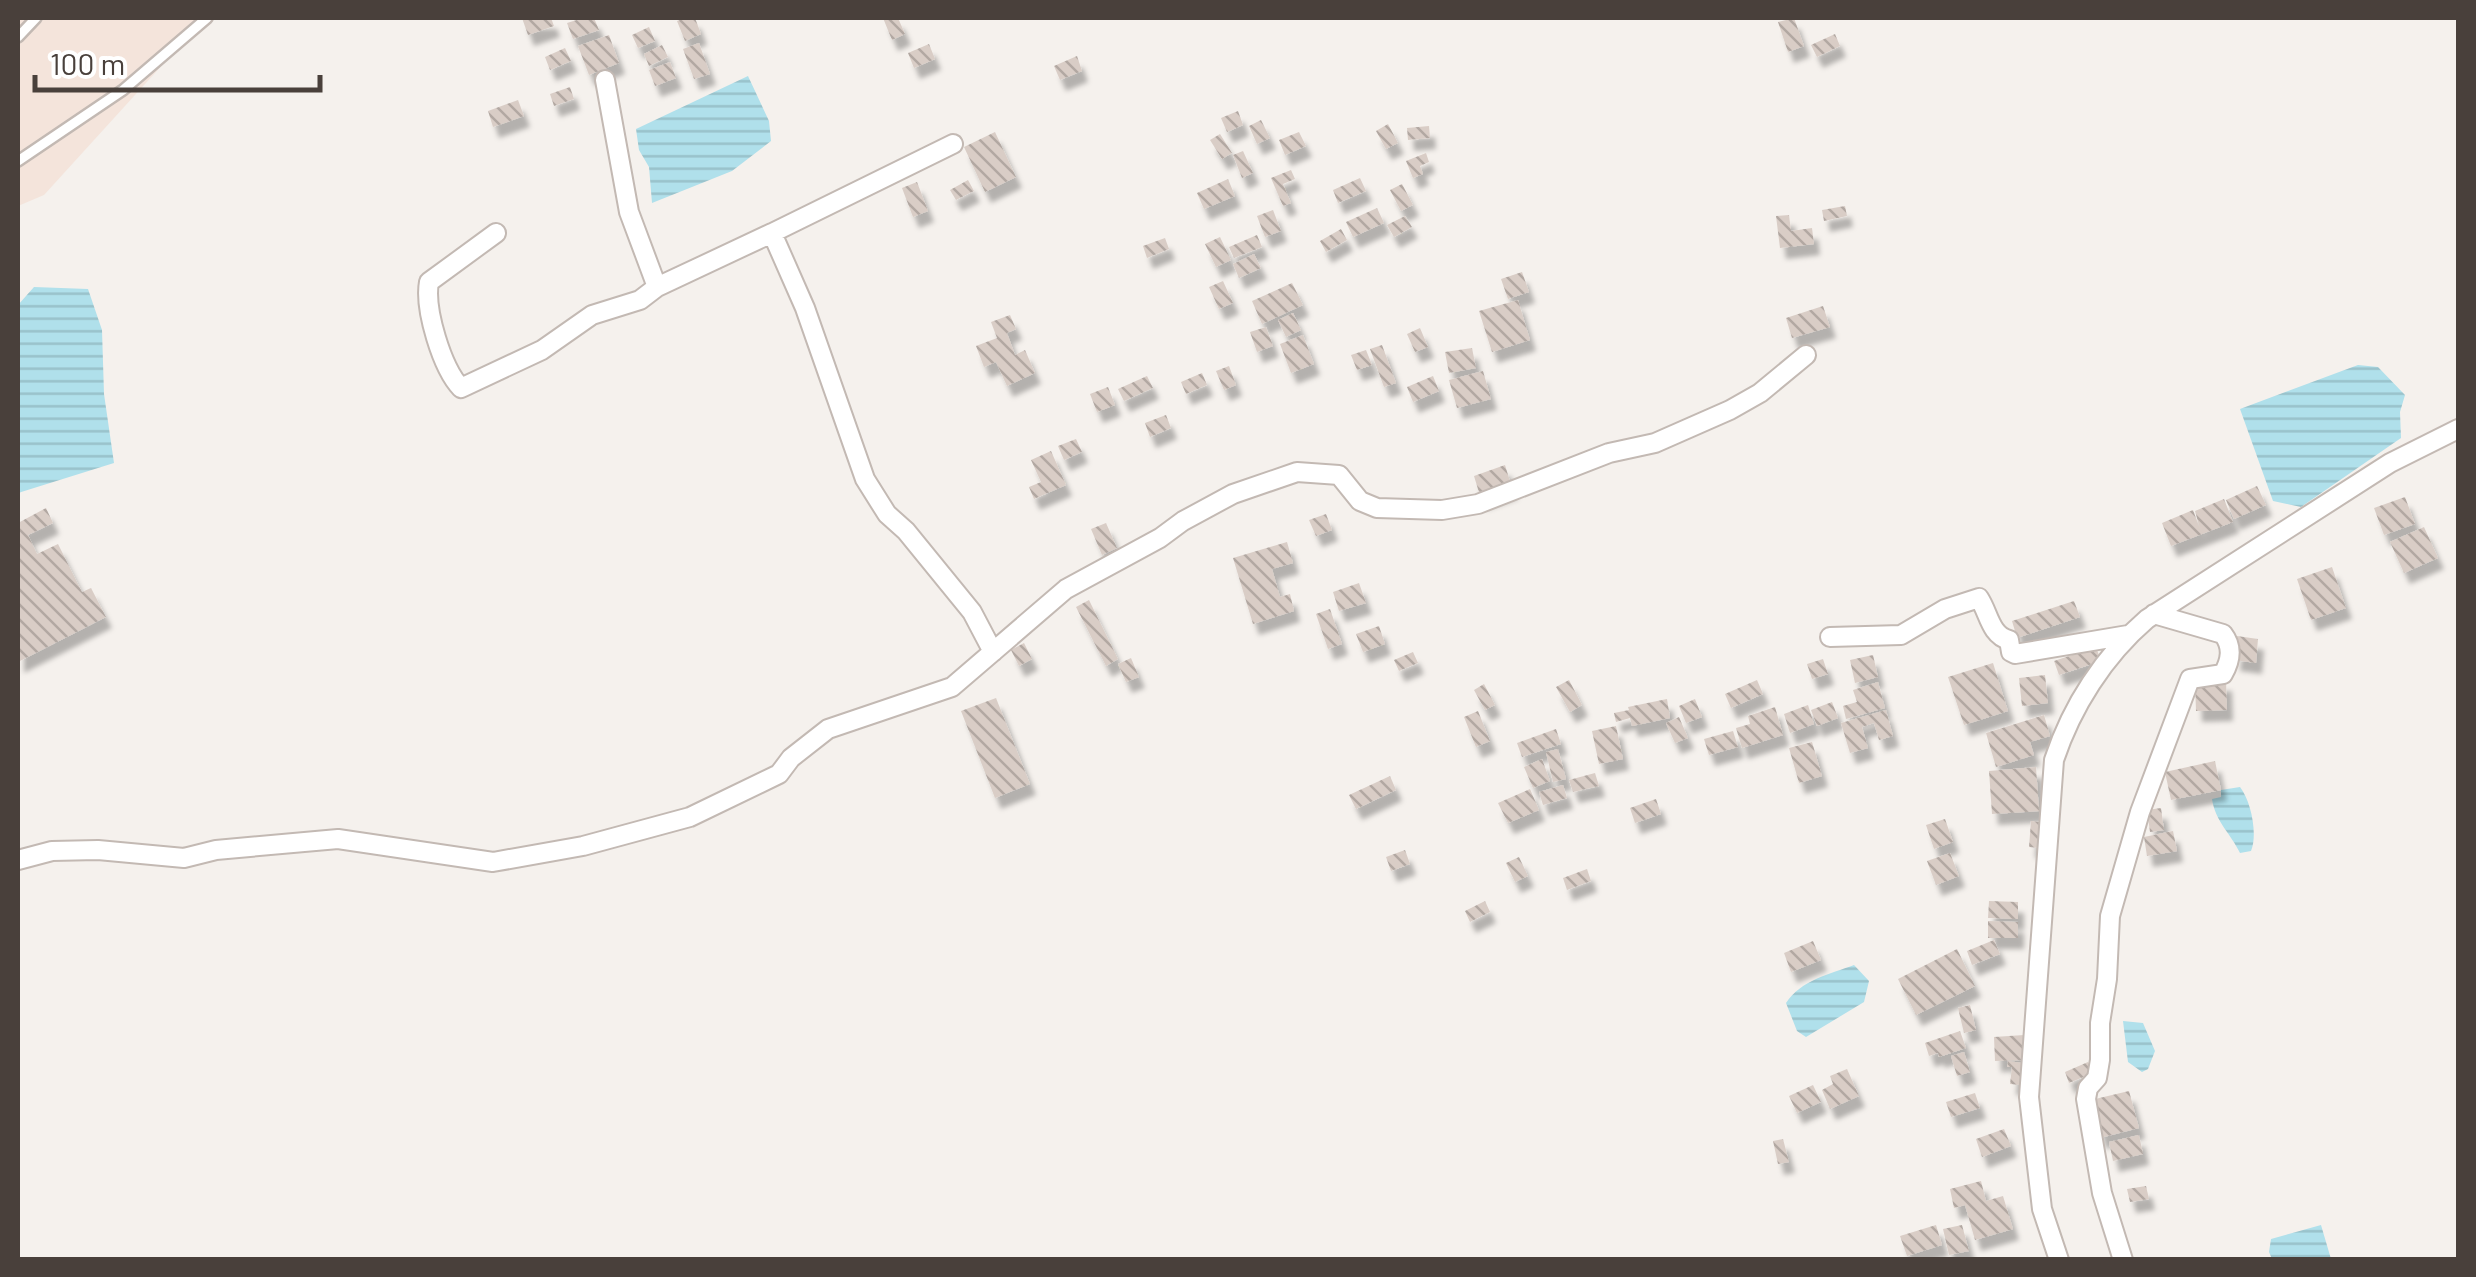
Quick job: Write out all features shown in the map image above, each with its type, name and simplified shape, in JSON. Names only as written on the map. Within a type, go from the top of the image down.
[{"type":"street","points":[[605,80],[629,212],[657,287]]},
{"type":"street","points":[[496,233],[429,282],[426,298],[450,376],[461,388],[542,350],[592,315],[640,300],[657,287],[953,144]]},
{"type":"street","points":[[772,233],[804,308],[865,478],[887,514],[906,531],[972,612],[993,652]]},
{"type":"street","points":[[18,860],[52,851],[98,850],[184,858],[216,850],[338,839],[493,862],[551,854],[690,816],[779,774],[791,758],[828,729],[952,686],[1066,589],[1160,538],[1183,520],[1260,484],[1297,472],[1318,472],[1338,475],[1360,501],[1377,508],[1442,510],[1478,504],[1609,454],[1655,442],[1730,410],[1760,393],[1806,355]]},
{"type":"street","points":[[2059,1260],[2042,1209],[2029,1098],[2054,760],[2065,726],[2080,698],[2128,635],[2154,614],[2390,464],[2458,429]]},
{"type":"street","points":[[1830,637],[1878,638],[1901,634],[1945,609],[1979,598],[1997,635],[2010,640],[2011,652],[2015,654],[2128,635]]},
{"type":"street","points":[[2123,1260],[2102,1193],[2086,1099],[2088,1088],[2097,1078],[2100,1060],[2110,916],[2140,812],[2190,679],[2223,674],[2230,662],[2229,641],[2224,634],[2154,614]]},
{"type":"lane","points":[[18,38],[36,18]]},
{"type":"lane","points":[[18,161],[123,90],[206,18]]},
{"type":"shaded area","points":[[18,18],[205,18],[44,195],[18,206]]},
{"type":"water","points":[[748,76],[769,121],[771,141],[732,171],[652,203],[649,167],[639,150],[636,129]]},
{"type":"water","points":[[34,287],[88,289],[102,330],[104,394],[114,463],[18,493],[18,305]]},
{"type":"water","points":[[2358,365],[2378,367],[2405,395],[2400,412],[2401,438],[2301,507],[2273,501],[2240,409]]},
{"type":"water","points":[[2240,787],[2250,809],[2254,836],[2251,851],[2240,853],[2220,821],[2212,799],[2221,797],[2221,790]]},
{"type":"water","points":[[1854,965],[1869,981],[1864,1002],[1806,1037],[1797,1031],[1786,1003],[1792,995],[1817,979]]},
{"type":"water","points":[[2123,1021],[2143,1023],[2155,1051],[2148,1069],[2142,1072],[2128,1062]]},
{"type":"water","points":[[2321,1225],[2331,1259],[2272,1259],[2271,1239]]},
{"type":"building","points":[[522,18],[551,18],[554,26],[528,35]]},
{"type":"building","points":[[594,18],[599,30],[573,39],[567,23]]},
{"type":"building","points":[[695,18],[701,34],[685,41],[677,21]]},
{"type":"building","points":[[883,18],[898,18],[905,34],[892,40]]},
{"type":"building","points":[[1794,18],[1804,46],[1788,52],[1778,22]]},
{"type":"building","points":[[649,27],[655,41],[638,48],[632,35]]},
{"type":"building","points":[[1835,34],[1840,46],[1817,57],[1811,45]]},
{"type":"building","points":[[609,35],[619,63],[589,75],[578,46]]},
{"type":"building","points":[[699,43],[710,74],[694,79],[683,49]]},
{"type":"building","points":[[929,44],[935,59],[914,68],[908,53]]},
{"type":"building","points":[[662,45],[668,57],[649,66],[644,54]]},
{"type":"building","points":[[565,48],[571,61],[550,70],[545,57]]},
{"type":"building","points":[[1077,56],[1082,71],[1060,80],[1054,66]]},
{"type":"building","points":[[670,62],[676,78],[655,86],[649,70]]},
{"type":"building","points":[[570,87],[574,99],[554,106],[550,94]]},
{"type":"building","points":[[518,100],[524,116],[493,127],[488,111]]},
{"type":"building","points":[[1238,111],[1243,125],[1227,132],[1221,118]]},
{"type":"building","points":[[1261,120],[1270,138],[1257,144],[1249,126]]},
{"type":"building","points":[[1388,124],[1398,143],[1386,149],[1376,131]]},
{"type":"building","points":[[1429,126],[1430,138],[1408,140],[1407,128]]},
{"type":"building","points":[[995,132],[1016,177],[985,192],[964,147]]},
{"type":"building","points":[[1299,132],[1306,146],[1285,155],[1279,140]]},
{"type":"building","points":[[1220,134],[1232,153],[1222,159],[1210,140]]},
{"type":"building","points":[[1243,151],[1253,173],[1242,178],[1233,155]]},
{"type":"building","points":[[1426,153],[1429,162],[1420,166],[1423,174],[1413,178],[1406,161]]},
{"type":"building","points":[[1291,170],[1295,179],[1283,184],[1291,203],[1283,206],[1271,178]]},
{"type":"building","points":[[1360,178],[1366,191],[1338,203],[1333,190]]},
{"type":"building","points":[[1228,179],[1235,196],[1204,209],[1197,193]]},
{"type":"building","points":[[968,180],[974,191],[956,200],[950,190]]},
{"type":"building","points":[[917,182],[928,211],[913,217],[902,188]]},
{"type":"building","points":[[1402,184],[1413,205],[1401,211],[1390,190]]},
{"type":"building","points":[[1845,206],[1847,216],[1824,221],[1822,210]]},
{"type":"building","points":[[1377,208],[1384,223],[1353,237],[1346,222]]},
{"type":"building","points":[[1273,210],[1281,231],[1265,237],[1257,216]]},
{"type":"building","points":[[1789,215],[1791,231],[1812,228],[1814,244],[1780,248],[1776,216]]},
{"type":"building","points":[[1405,216],[1412,227],[1394,237],[1387,225]]},
{"type":"building","points":[[1341,229],[1347,240],[1326,252],[1320,241]]},
{"type":"building","points":[[1257,235],[1262,247],[1234,258],[1229,247]]},
{"type":"building","points":[[1220,237],[1231,260],[1216,267],[1205,244]]},
{"type":"building","points":[[1165,238],[1169,249],[1147,258],[1143,246]]},
{"type":"building","points":[[1254,254],[1261,268],[1239,278],[1233,264]]},
{"type":"building","points":[[1522,272],[1529,292],[1508,299],[1501,279]]},
{"type":"building","points":[[1223,281],[1233,303],[1219,309],[1209,287]]},
{"type":"building","points":[[1292,283],[1303,305],[1262,324],[1252,301]]},
{"type":"building","points":[[1518,300],[1530,340],[1492,352],[1479,311]]},
{"type":"building","points":[[1823,306],[1830,327],[1792,338],[1786,318]]},
{"type":"building","points":[[1293,313],[1301,330],[1286,337],[1278,320]]},
{"type":"building","points":[[1010,315],[1016,329],[1007,333],[1015,355],[1025,350],[1035,373],[1007,386],[996,362],[984,367],[976,346],[997,338],[991,322]]},
{"type":"building","points":[[1266,327],[1273,346],[1257,352],[1250,332]]},
{"type":"building","points":[[1420,328],[1428,347],[1415,352],[1407,334]]},
{"type":"building","points":[[1303,335],[1314,364],[1291,373],[1280,344]]},
{"type":"building","points":[[1382,345],[1396,383],[1384,387],[1370,349]]},
{"type":"building","points":[[1472,348],[1476,368],[1449,373],[1445,352]]},
{"type":"building","points":[[1366,350],[1372,365],[1357,370],[1351,355]]},
{"type":"building","points":[[1229,366],[1236,385],[1224,390],[1216,371]]},
{"type":"building","points":[[1483,371],[1491,399],[1457,408],[1449,380]]},
{"type":"building","points":[[1202,373],[1207,385],[1186,394],[1181,382]]},
{"type":"building","points":[[1147,376],[1153,388],[1124,401],[1118,389]]},
{"type":"building","points":[[1433,376],[1439,391],[1413,402],[1407,387]]},
{"type":"building","points":[[1108,387],[1115,405],[1097,412],[1090,394]]},
{"type":"building","points":[[1166,415],[1171,428],[1150,437],[1145,423]]},
{"type":"building","points":[[1076,439],[1082,452],[1064,460],[1058,446]]},
{"type":"building","points":[[1051,451],[1066,485],[1034,499],[1029,487],[1041,482],[1031,460]]},
{"type":"building","points":[[1505,465],[1512,488],[1481,499],[1474,476]]},
{"type":"building","points":[[2257,486],[2266,505],[2234,519],[2226,500]]},
{"type":"building","points":[[2405,497],[2415,524],[2384,535],[2374,508]]},
{"type":"building","points":[[2224,499],[2233,522],[2171,546],[2162,523],[2193,510],[2200,529],[2195,511]]},
{"type":"building","points":[[46,508],[53,523],[28,535],[37,554],[58,544],[82,592],[91,588],[106,617],[18,662],[18,523]]},
{"type":"building","points":[[1326,514],[1332,530],[1316,536],[1309,520]]},
{"type":"building","points":[[1106,523],[1117,548],[1102,555],[1091,529]]},
{"type":"building","points":[[2424,527],[2438,558],[2404,573],[2390,542]]},
{"type":"building","points":[[1287,542],[1293,563],[1272,569],[1280,597],[1290,594],[1294,611],[1253,624],[1233,558]]},
{"type":"building","points":[[2332,567],[2346,608],[2311,620],[2297,579]]},
{"type":"building","points":[[1359,583],[1366,603],[1339,611],[1333,592]]},
{"type":"building","points":[[1089,600],[1118,659],[1106,666],[1076,607]]},
{"type":"building","points":[[2074,601],[2080,617],[2017,638],[2012,621]]},
{"type":"building","points":[[1330,609],[1342,644],[1328,649],[1316,614]]},
{"type":"building","points":[[1379,626],[1385,644],[1363,652],[1356,634]]},
{"type":"building","points":[[2237,636],[2258,639],[2256,663],[2234,660]]},
{"type":"building","points":[[1024,643],[1032,659],[1019,666],[1011,650]]},
{"type":"building","points":[[2096,647],[2101,661],[2059,675],[2054,661]]},
{"type":"building","points":[[1413,652],[1418,663],[1399,671],[1394,660]]},
{"type":"building","points":[[1873,655],[1878,677],[1855,683],[1850,660]]},
{"type":"building","points":[[1131,658],[1139,677],[1126,682],[1118,664]]},
{"type":"building","points":[[1823,659],[1828,674],[1812,679],[1807,664]]},
{"type":"building","points":[[1993,663],[2008,711],[1964,725],[1948,677]]},
{"type":"building","points":[[2045,675],[2048,703],[2022,706],[2019,678]]},
{"type":"building","points":[[1569,680],[1582,705],[1570,712],[1556,687]]},
{"type":"building","points":[[1757,680],[1763,694],[1731,708],[1725,694]]},
{"type":"building","points":[[2226,680],[2227,710],[2196,711],[2195,682]]},
{"type":"building","points":[[1878,682],[1885,708],[1846,719],[1843,706],[1857,702],[1853,690]]},
{"type":"building","points":[[1484,684],[1495,705],[1485,710],[1474,690]]},
{"type":"building","points":[[996,698],[1030,784],[995,798],[961,711]]},
{"type":"building","points":[[1667,699],[1670,718],[1632,726],[1630,718],[1616,722],[1614,713]]},
{"type":"building","points":[[1695,699],[1702,717],[1686,723],[1679,706]]},
{"type":"building","points":[[1832,702],[1838,718],[1817,726],[1811,710]]},
{"type":"building","points":[[1808,705],[1814,724],[1790,733],[1784,714]]},
{"type":"building","points":[[1775,707],[1783,735],[1742,748],[1736,728],[1750,724],[1748,716]]},
{"type":"building","points":[[1886,710],[1893,736],[1879,740],[1874,723],[1862,727],[1868,748],[1850,753],[1841,723]]},
{"type":"building","points":[[1478,711],[1490,741],[1476,747],[1464,717]]},
{"type":"building","points":[[2044,715],[2050,736],[2030,742],[2034,755],[1996,767],[1986,733]]},
{"type":"building","points":[[1679,717],[1688,738],[1675,743],[1666,723]]},
{"type":"building","points":[[1616,726],[1623,759],[1599,764],[1592,731]]},
{"type":"building","points":[[1556,729],[1561,744],[1522,757],[1517,743]]},
{"type":"building","points":[[1733,731],[1738,747],[1709,755],[1704,739]]},
{"type":"building","points":[[1812,742],[1822,776],[1799,783],[1789,748]]},
{"type":"building","points":[[1558,749],[1566,779],[1553,782],[1546,752]]},
{"type":"building","points":[[1542,759],[1550,781],[1533,788],[1524,767]]},
{"type":"building","points":[[2215,761],[2221,790],[2171,800],[2165,772]]},
{"type":"building","points":[[2036,767],[2039,811],[1992,814],[1989,771]]},
{"type":"building","points":[[1595,773],[1599,786],[1573,792],[1569,780]]},
{"type":"building","points":[[1390,776],[1396,790],[1356,809],[1349,795]]},
{"type":"building","points":[[1563,785],[1567,798],[1543,805],[1539,792]]},
{"type":"building","points":[[1530,789],[1539,810],[1508,823],[1498,803]]},
{"type":"building","points":[[1656,799],[1661,814],[1635,823],[1630,808]]},
{"type":"building","points":[[2161,808],[2164,830],[2150,832],[2147,810]]},
{"type":"building","points":[[1945,819],[1953,842],[1934,849],[1926,825]]},
{"type":"building","points":[[2031,821],[2040,822],[2039,848],[2029,847]]},
{"type":"building","points":[[2173,831],[2177,851],[2147,856],[2144,837]]},
{"type":"building","points":[[1405,850],[1410,864],[1391,871],[1386,857]]},
{"type":"building","points":[[1950,853],[1959,876],[1936,885],[1927,861]]},
{"type":"building","points":[[1519,857],[1528,876],[1515,882],[1506,863]]},
{"type":"building","points":[[1587,869],[1591,881],[1567,890],[1563,878]]},
{"type":"building","points":[[1485,901],[1490,912],[1470,922],[1465,911]]},
{"type":"building","points":[[1989,901],[2018,902],[2018,919],[1988,918]]},
{"type":"building","points":[[1988,921],[2018,922],[2018,938],[1988,938]]},
{"type":"building","points":[[1994,940],[2000,954],[1972,965],[1967,951]]},
{"type":"building","points":[[1813,941],[1821,960],[1791,972],[1784,953]]},
{"type":"building","points":[[1957,949],[1975,986],[1916,1015],[1898,979]]},
{"type":"building","points":[[1970,1005],[1976,1030],[1964,1033],[1958,1008]]},
{"type":"building","points":[[1960,1031],[1966,1048],[1939,1057],[1938,1053],[1929,1056],[1925,1043]]},
{"type":"building","points":[[2024,1035],[2025,1060],[1995,1061],[1994,1037]]},
{"type":"building","points":[[1964,1052],[1970,1072],[1957,1076],[1951,1056]]},
{"type":"building","points":[[2008,1061],[2022,1063],[2020,1085],[2010,1084],[2012,1067],[2007,1067]]},
{"type":"building","points":[[2088,1062],[2093,1073],[2069,1083],[2065,1072]]},
{"type":"building","points":[[1847,1069],[1859,1096],[1830,1109],[1822,1090],[1833,1084],[1830,1076]]},
{"type":"building","points":[[1813,1085],[1821,1102],[1797,1113],[1789,1096]]},
{"type":"building","points":[[2129,1091],[2139,1128],[2100,1138],[2091,1100]]},
{"type":"building","points":[[1975,1093],[1980,1108],[1951,1117],[1946,1102]]},
{"type":"building","points":[[2004,1129],[2011,1146],[1982,1157],[1976,1139]]},
{"type":"building","points":[[2139,1135],[2143,1154],[2113,1161],[2109,1142]]},
{"type":"building","points":[[1783,1139],[1789,1162],[1778,1164],[1773,1141]]},
{"type":"building","points":[[1981,1181],[1986,1201],[2003,1196],[2013,1229],[1975,1240],[1965,1205],[1954,1208],[1950,1189]]},
{"type":"building","points":[[2146,1186],[2149,1199],[2130,1202],[2127,1189]]},
{"type":"building","points":[[1936,1225],[1942,1245],[1907,1256],[1900,1236]]},
{"type":"building","points":[[1962,1225],[1969,1251],[1949,1255],[1943,1229]]}]
